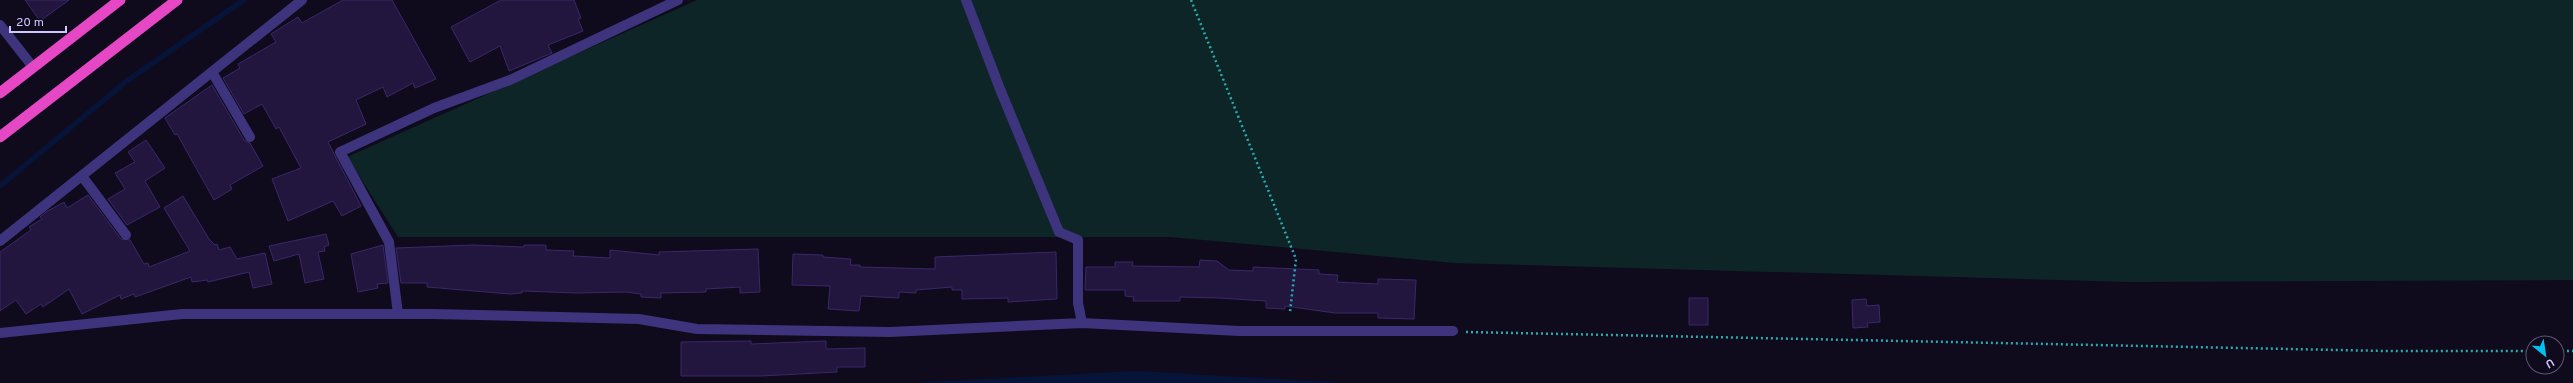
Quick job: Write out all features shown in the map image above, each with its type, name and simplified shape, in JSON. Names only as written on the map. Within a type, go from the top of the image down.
[{"type":"highway","points":[[0,93],[120,0]]},
{"type":"highway","points":[[0,137],[177,0]]},
{"type":"street","points":[[0,241],[302,0]]},
{"type":"street","points":[[398,314],[389,242],[340,152],[434,108],[510,80],[678,0]]},
{"type":"street","points":[[966,0],[1000,89],[1060,232],[1078,240],[1078,304],[1082,323]]},
{"type":"street","points":[[0,25],[33,67]]},
{"type":"street","points":[[212,72],[250,137]]},
{"type":"street","points":[[82,176],[126,235]]},
{"type":"street","points":[[0,333],[182,314],[398,314],[639,319],[697,329],[859,332],[1082,323],[1239,331],[1453,331]]},
{"type":"path","points":[[1191,0],[1296,259],[1290,312]]},
{"type":"path","points":[[1453,331],[2378,350],[2525,351]]},
{"type":"green space","points":[[697,0],[2573,0],[2573,280],[2129,282],[1455,263],[1170,237],[398,237],[347,157]]},
{"type":"water","points":[[1137,371],[1347,383],[919,383],[926,382]]},
{"type":"building","points":[[25,0],[69,0],[40,21]]},
{"type":"building","points":[[343,0],[392,0],[436,79],[415,88],[413,83],[387,97],[383,87],[356,100],[366,124],[328,142],[361,206],[342,216],[333,201],[288,221],[272,179],[301,168],[279,127],[276,129],[262,104],[244,114],[223,78],[240,68],[238,64],[276,42],[271,34],[298,17],[302,23]]},
{"type":"building","points":[[501,0],[574,0],[581,18],[578,19],[583,31],[548,45],[552,53],[509,71],[500,46],[470,62],[451,27]]},
{"type":"building","points":[[212,85],[244,140],[250,143],[263,166],[230,185],[232,189],[214,200],[177,134],[175,135],[165,118]]},
{"type":"building","points":[[146,140],[165,168],[145,181],[160,207],[127,225],[108,199],[125,189],[115,173],[135,162],[128,152]]},
{"type":"building","points":[[88,195],[121,239],[130,240],[144,264],[148,263],[149,267],[190,251],[164,208],[183,196],[209,239],[215,245],[217,244],[219,250],[230,247],[237,259],[265,253],[272,284],[253,288],[249,272],[208,282],[207,280],[192,282],[191,277],[135,297],[134,294],[121,299],[120,295],[82,314],[69,289],[43,307],[41,304],[26,314],[16,300],[0,311],[0,252],[31,230],[29,227],[42,219],[40,217],[46,212],[64,202],[67,208]]},
{"type":"building","points":[[326,234],[329,245],[324,247],[325,251],[318,252],[324,279],[305,283],[299,254],[274,261],[269,246]]},
{"type":"building","points":[[383,245],[388,283],[377,284],[378,288],[358,292],[351,254]]},
{"type":"building","points":[[473,245],[524,247],[524,245],[546,245],[546,250],[574,251],[573,256],[610,258],[610,250],[659,255],[659,252],[758,249],[760,292],[740,293],[740,287],[706,289],[706,292],[661,293],[661,298],[641,297],[641,294],[626,292],[576,293],[522,291],[522,293],[510,294],[427,287],[427,283],[401,283],[396,248]]},
{"type":"building","points":[[1056,252],[1057,299],[1008,302],[1008,298],[962,299],[962,290],[952,290],[952,287],[916,290],[916,293],[899,292],[899,298],[861,296],[859,311],[828,309],[830,286],[792,285],[793,254],[823,255],[823,257],[851,259],[850,265],[860,265],[860,267],[935,269],[935,257]]},
{"type":"building","points":[[1200,260],[1217,261],[1229,270],[1253,271],[1253,267],[1319,270],[1319,274],[1338,275],[1337,282],[1378,284],[1378,279],[1416,280],[1414,319],[1378,318],[1378,313],[1335,313],[1285,306],[1285,309],[1266,308],[1266,301],[1180,297],[1180,301],[1133,301],[1134,297],[1125,296],[1125,290],[1085,290],[1086,267],[1115,267],[1115,262],[1133,262],[1132,266],[1199,267]]},
{"type":"building","points":[[1689,298],[1708,298],[1708,325],[1689,325]]},
{"type":"building","points":[[1866,299],[1867,306],[1879,305],[1880,322],[1867,323],[1868,327],[1853,328],[1852,300]]},
{"type":"building","points":[[751,341],[751,344],[826,341],[826,349],[865,348],[865,367],[837,367],[837,372],[761,376],[681,376],[681,342]]},
{"type":"waterway","points":[[0,186],[128,80],[244,0]]}]
